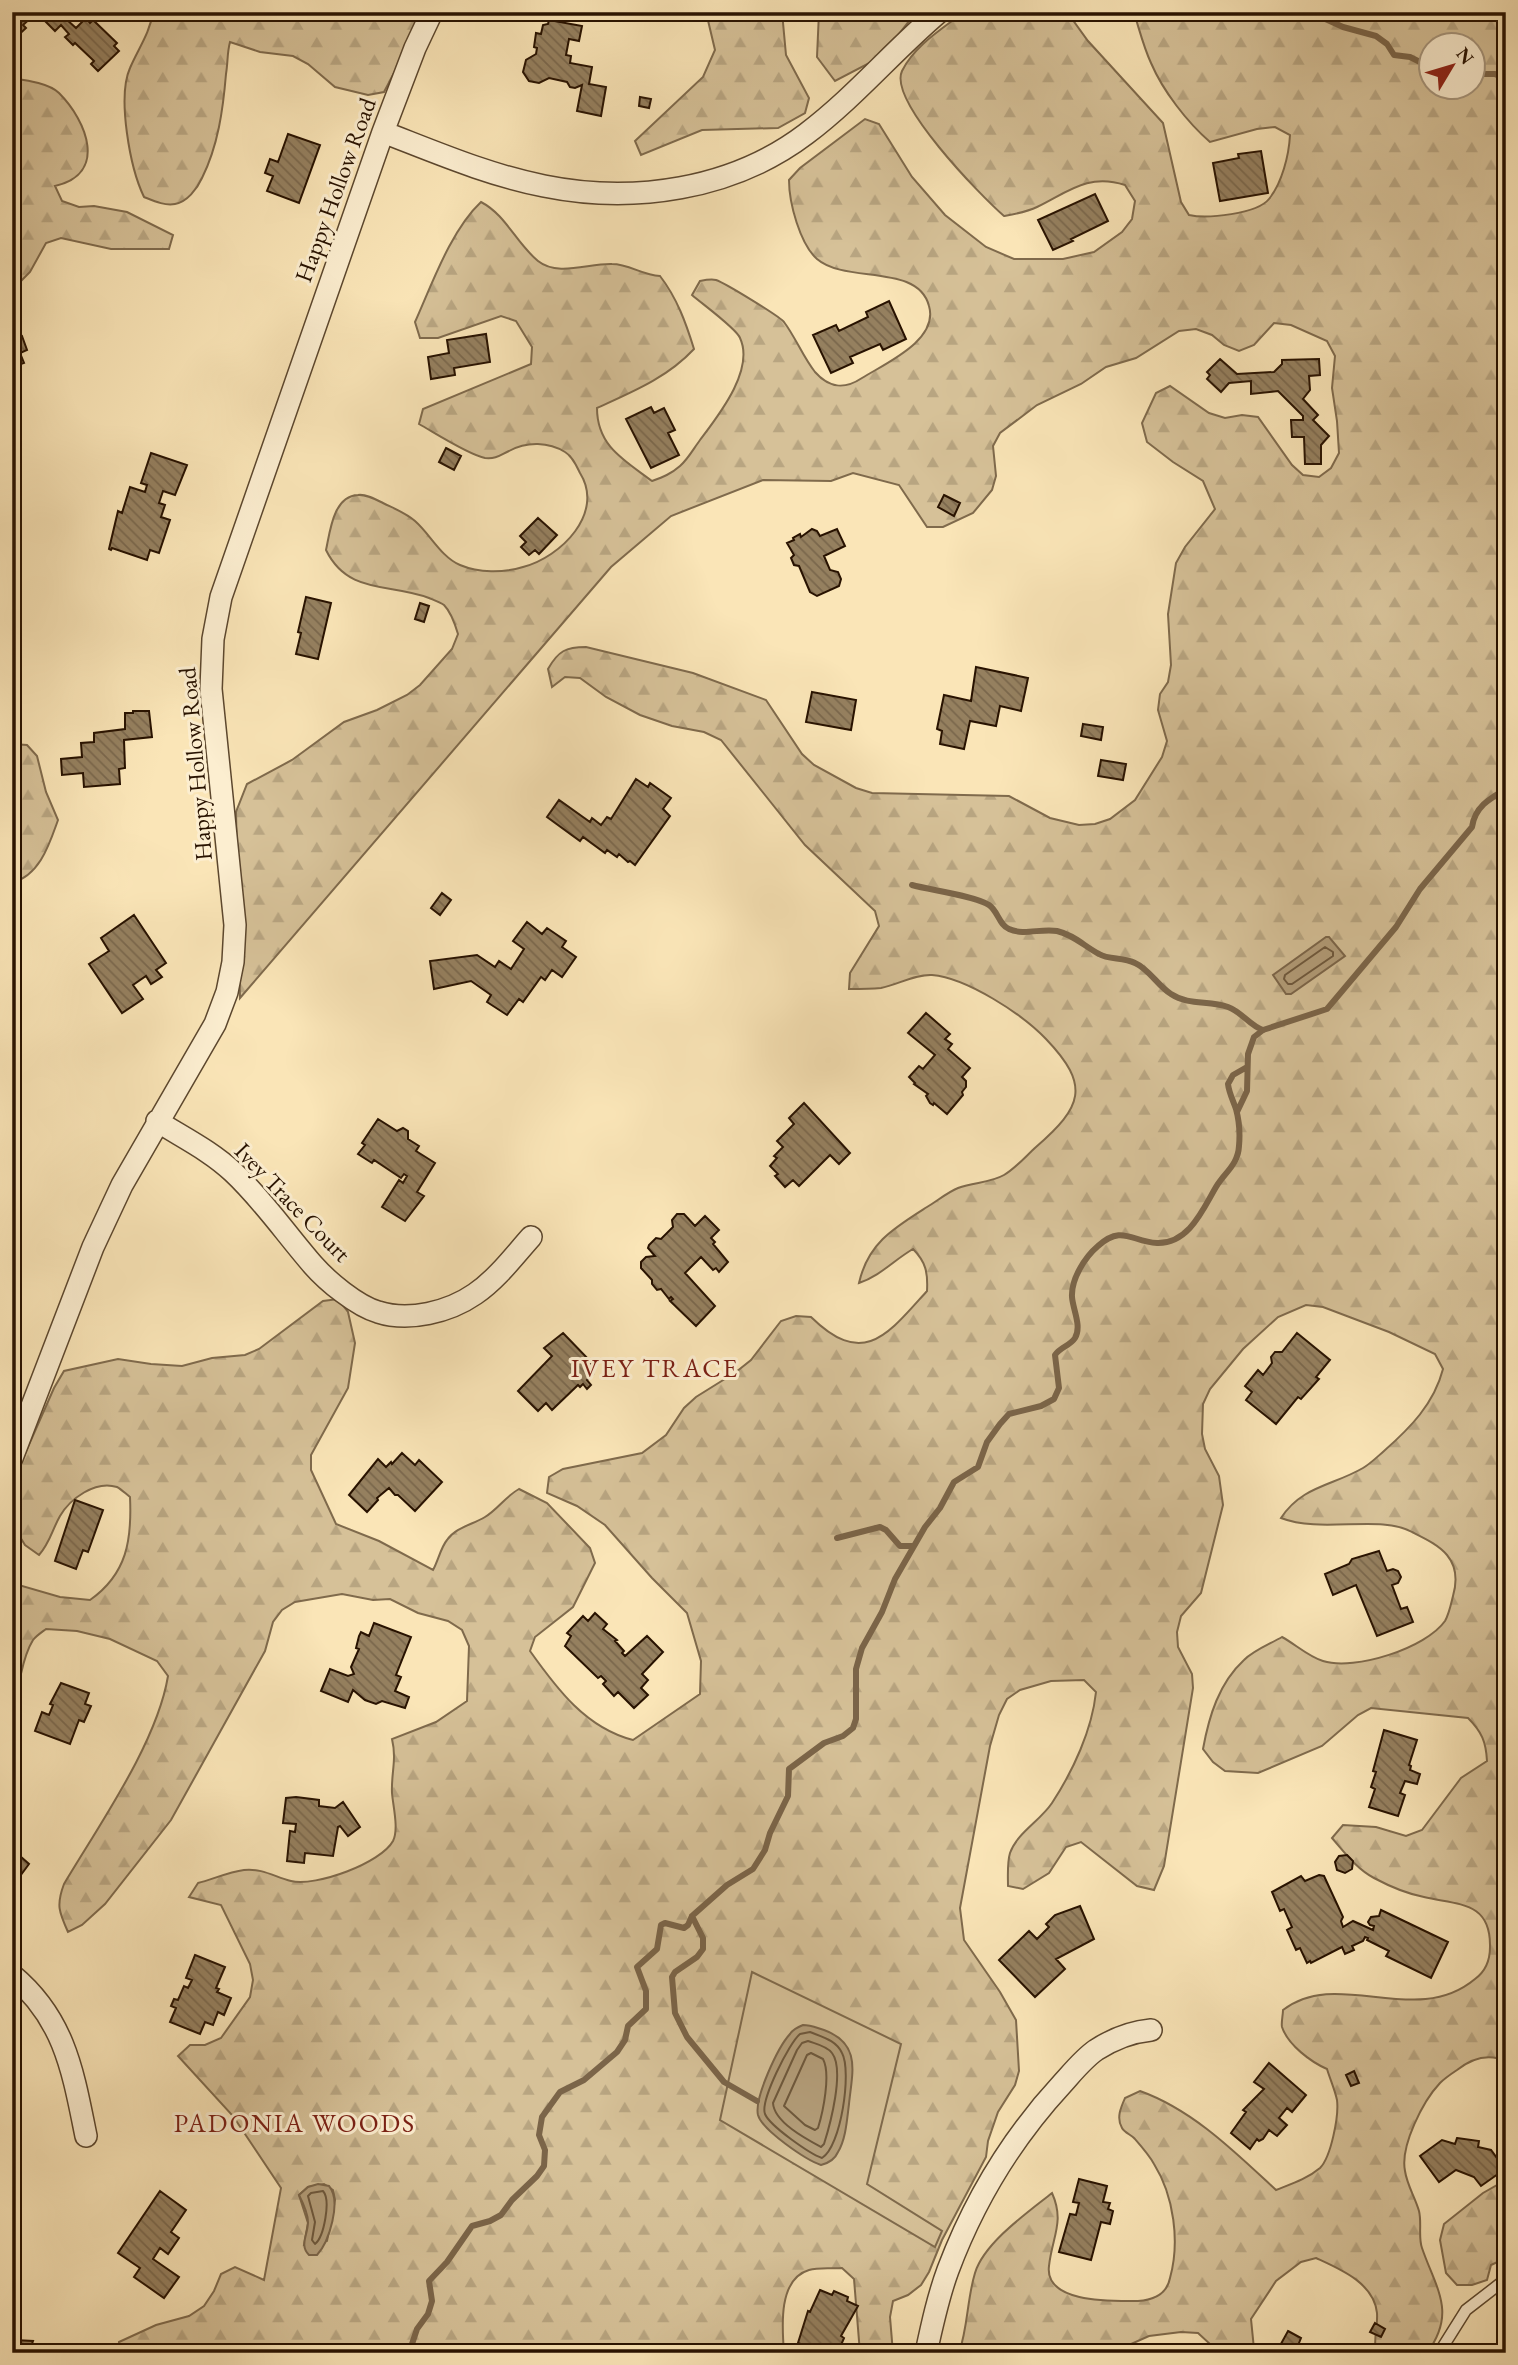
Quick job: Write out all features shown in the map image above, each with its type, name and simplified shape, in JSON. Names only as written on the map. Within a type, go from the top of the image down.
[{"type":"street","name":"Happy Hollow Road","points":[[12,1458],[93,1247],[122,1185],[157,1121],[215,1024],[227,992],[233,962],[234,911],[211,689],[213,639],[221,597],[383,132],[415,48],[432,12]]},
{"type":"street","points":[[383,132],[491,172],[544,186],[587,192],[623,193],[656,192],[696,185],[736,172],[774,155],[804,136],[845,104],[914,34],[940,12]]},
{"type":"street","name":"Ivey Trace Court","points":[[157,1121],[231,1170],[287,1232],[314,1267],[346,1295],[378,1312],[402,1315],[431,1313],[454,1307],[491,1282],[531,1237]]},
{"type":"street","points":[[12,1975],[40,2002],[55,2025],[65,2048],[86,2136]]},
{"type":"street","points":[[926,2353],[947,2271],[999,2166],[1031,2118],[1094,2051],[1116,2038],[1134,2032],[1151,2031]]},
{"type":"lane","points":[[1438,2353],[1466,2310],[1506,2279]]},
{"type":"green space","points":[[153,12],[419,12],[412,39],[384,92],[368,95],[335,87],[308,64],[293,56],[260,52],[230,42],[221,114],[212,153],[194,191],[184,201],[171,204],[144,197],[134,169],[125,114],[126,81]]},
{"type":"green space","points":[[706,12],[782,12],[786,55],[809,98],[805,113],[778,128],[702,130],[641,155],[635,141],[703,77],[715,50]]},
{"type":"green space","points":[[819,12],[916,12],[881,57],[835,81],[817,57]]},
{"type":"green space","points":[[964,12],[1067,12],[1088,41],[1163,123],[1181,202],[1189,215],[1207,216],[1243,212],[1269,199],[1284,168],[1290,135],[1275,127],[1210,142],[1184,116],[1162,84],[1131,12],[1506,12],[1506,2061],[1493,2057],[1474,2060],[1442,2081],[1420,2112],[1406,2149],[1406,2176],[1419,2211],[1422,2248],[1441,2300],[1441,2325],[1427,2353],[1376,2353],[1377,2313],[1370,2293],[1354,2278],[1316,2258],[1301,2262],[1276,2281],[1251,2319],[1254,2349],[1251,2353],[1214,2353],[1210,2344],[1198,2333],[1181,2332],[1149,2336],[1111,2353],[959,2353],[972,2283],[980,2262],[1008,2229],[1052,2193],[1058,2221],[1049,2266],[1050,2278],[1058,2288],[1083,2298],[1138,2301],[1158,2295],[1166,2288],[1175,2250],[1170,2205],[1161,2177],[1152,2161],[1120,2124],[1125,2098],[1140,2091],[1178,2109],[1212,2133],[1276,2190],[1304,2178],[1324,2163],[1331,2146],[1337,2107],[1327,2069],[1301,2052],[1285,2034],[1282,2025],[1283,2010],[1305,1998],[1328,1994],[1427,1999],[1452,1993],[1475,1979],[1485,1969],[1488,1961],[1489,1932],[1479,1913],[1460,1904],[1412,1894],[1380,1881],[1357,1865],[1332,1838],[1343,1825],[1376,1827],[1406,1836],[1422,1830],[1461,1778],[1487,1761],[1482,1738],[1468,1718],[1371,1708],[1358,1715],[1322,1746],[1258,1773],[1225,1771],[1213,1762],[1203,1749],[1208,1724],[1222,1690],[1235,1669],[1252,1653],[1282,1637],[1323,1661],[1353,1663],[1371,1660],[1406,1648],[1436,1631],[1445,1621],[1450,1609],[1455,1580],[1450,1560],[1436,1545],[1412,1532],[1384,1524],[1314,1524],[1281,1518],[1298,1499],[1363,1468],[1394,1442],[1427,1404],[1443,1369],[1435,1354],[1389,1332],[1323,1307],[1306,1305],[1278,1317],[1243,1349],[1210,1389],[1203,1404],[1202,1434],[1205,1449],[1219,1476],[1223,1505],[1201,1593],[1181,1616],[1177,1632],[1178,1647],[1192,1674],[1193,1688],[1164,1866],[1154,1890],[1137,1886],[1081,1842],[1066,1847],[1049,1873],[1023,1889],[1008,1886],[1008,1865],[1013,1846],[1052,1803],[1067,1778],[1086,1735],[1096,1692],[1084,1680],[1051,1681],[1020,1690],[1007,1699],[999,1715],[990,1746],[960,1908],[964,1940],[1016,2020],[1019,2071],[1015,2085],[998,2112],[988,2141],[986,2157],[942,2240],[929,2272],[921,2285],[908,2295],[893,2301],[890,2317],[893,2353],[860,2353],[854,2279],[842,2268],[809,2270],[799,2275],[792,2283],[784,2305],[784,2353],[118,2353],[119,2342],[156,2325],[189,2316],[204,2306],[221,2274],[235,2267],[264,2280],[281,2188],[233,2116],[178,2056],[190,2045],[205,2045],[221,2038],[250,1997],[253,1980],[250,1964],[221,1905],[189,1897],[198,1883],[244,1870],[257,1870],[302,1882],[331,1877],[362,1865],[386,1849],[393,1841],[396,1830],[392,1793],[392,1739],[436,1722],[467,1701],[469,1646],[462,1630],[448,1621],[418,1613],[390,1599],[373,1600],[342,1594],[295,1602],[282,1610],[273,1622],[265,1651],[171,1820],[105,1904],[82,1925],[68,1932],[60,1908],[64,1884],[139,1756],[162,1702],[168,1676],[157,1661],[110,1639],[77,1631],[46,1629],[29,1647],[21,1675],[16,1711],[12,1714],[12,1583],[60,1597],[90,1600],[112,1579],[125,1555],[128,1542],[130,1497],[117,1487],[109,1486],[100,1486],[84,1492],[70,1503],[39,1555],[25,1545],[17,1532],[12,1507],[16,1474],[64,1371],[118,1359],[182,1366],[212,1358],[245,1355],[259,1349],[323,1301],[338,1299],[348,1312],[355,1343],[348,1388],[311,1455],[311,1470],[336,1524],[379,1541],[433,1570],[443,1546],[451,1536],[485,1517],[519,1489],[547,1503],[590,1548],[595,1563],[573,1607],[535,1637],[530,1651],[562,1693],[587,1717],[616,1734],[633,1740],[700,1694],[701,1661],[687,1613],[605,1525],[577,1506],[547,1493],[549,1477],[563,1469],[642,1453],[666,1435],[684,1408],[696,1397],[751,1360],[781,1321],[796,1316],[811,1317],[830,1333],[846,1341],[861,1343],[874,1340],[887,1332],[927,1291],[926,1273],[921,1259],[913,1249],[859,1283],[863,1269],[876,1247],[893,1230],[950,1192],[999,1178],[1013,1169],[1063,1120],[1075,1096],[1075,1083],[1060,1055],[1036,1029],[993,999],[961,983],[926,975],[881,988],[849,989],[850,973],[879,926],[875,911],[805,845],[721,740],[704,732],[672,726],[640,715],[606,697],[580,678],[565,677],[552,687],[548,669],[563,651],[586,647],[693,673],[766,700],[802,754],[814,765],[856,788],[872,793],[1009,796],[1050,818],[1079,825],[1095,824],[1110,819],[1135,800],[1162,757],[1167,741],[1158,710],[1160,694],[1168,682],[1171,665],[1168,614],[1176,563],[1215,509],[1203,481],[1147,442],[1142,423],[1156,393],[1170,386],[1209,413],[1225,418],[1242,415],[1258,417],[1292,465],[1303,475],[1319,477],[1331,468],[1339,453],[1332,388],[1335,356],[1327,341],[1291,325],[1274,323],[1254,345],[1239,351],[1196,329],[1179,331],[1136,358],[1106,367],[1081,384],[1037,405],[1000,433],[993,446],[996,476],[992,490],[973,513],[943,527],[927,527],[899,485],[853,473],[831,481],[763,480],[671,516],[611,567],[240,998],[236,812],[247,784],[292,760],[344,722],[407,695],[420,685],[452,649],[458,634],[451,615],[441,603],[414,593],[358,581],[335,564],[326,550],[334,516],[343,501],[361,495],[399,511],[420,526],[453,561],[475,570],[507,570],[537,562],[564,543],[583,518],[587,503],[586,488],[575,464],[565,452],[552,446],[530,444],[485,458],[461,448],[419,424],[423,409],[531,364],[532,347],[516,321],[501,316],[438,338],[420,338],[415,322],[460,227],[481,202],[497,214],[530,254],[546,266],[564,269],[618,264],[660,276],[680,311],[694,349],[661,376],[597,408],[602,432],[614,451],[652,481],[660,478],[677,469],[688,457],[725,406],[743,364],[740,338],[692,295],[700,281],[721,282],[784,322],[815,372],[837,386],[855,382],[896,358],[919,340],[926,329],[930,318],[929,306],[922,293],[911,284],[896,279],[845,271],[817,259],[805,244],[797,222],[789,180],[800,168],[865,119],[879,124],[912,177],[945,215],[986,247],[1014,259],[1063,259],[1094,252],[1122,232],[1132,219],[1135,201],[1125,185],[1100,181],[1069,190],[1029,210],[1004,216],[939,147],[909,104],[901,85],[902,71],[907,62],[930,38]],"holes":[[[324,2184],[333,2190],[335,2200],[327,2241],[304,2245],[308,2223],[299,2195],[308,2187]]]},
{"type":"green space","points":[[12,78],[37,82],[59,93],[78,118],[84,132],[87,159],[82,170],[72,180],[55,186],[62,201],[79,207],[94,206],[127,212],[173,235],[169,249],[111,249],[61,238],[46,243],[30,272],[20,282],[12,279]]},
{"type":"green space","points":[[12,744],[27,745],[37,756],[46,792],[58,820],[42,858],[30,873],[12,883]]},
{"type":"green space","points":[[752,1972],[901,2044],[867,2184],[942,2231],[935,2247],[720,2120]]},
{"type":"green space","points":[[1506,2180],[1506,2258],[1491,2265],[1487,2280],[1472,2285],[1457,2285],[1446,2273],[1440,2240],[1444,2224],[1483,2193]]},
{"type":"water","points":[[1329,937],[1345,956],[1291,994],[1286,994],[1273,975]]},
{"type":"water","points":[[803,2025],[836,2036],[844,2043],[852,2061],[852,2081],[843,2141],[835,2157],[821,2165],[785,2144],[767,2128],[758,2115],[763,2085],[774,2061],[791,2032]]},
{"type":"water","points":[[318,2184],[329,2186],[333,2193],[334,2211],[326,2241],[317,2255],[309,2255],[304,2244],[308,2219],[299,2195],[308,2187]]},
{"type":"building","points":[[12,12],[65,12],[69,16],[66,19],[76,28],[86,18],[90,23],[93,20],[117,43],[114,46],[119,51],[98,71],[91,64],[94,61],[65,37],[69,34],[61,25],[55,31],[39,15],[36,18],[34,15],[23,25],[26,28],[12,41]]},
{"type":"building","points":[[549,20],[582,26],[579,41],[569,39],[566,55],[571,56],[570,63],[592,67],[589,84],[606,87],[601,116],[577,111],[582,85],[570,87],[567,82],[549,78],[539,83],[529,81],[523,72],[526,60],[536,54],[536,33],[541,34],[543,25],[548,24]]},
{"type":"building","points":[[640,97],[651,99],[649,108],[639,106]]},
{"type":"building","points":[[288,134],[320,145],[299,203],[267,191],[273,176],[265,173],[270,159],[278,162]]},
{"type":"building","points":[[1261,151],[1268,193],[1220,201],[1213,163],[1239,158],[1238,154]]},
{"type":"building","points":[[1095,194],[1108,221],[1053,250],[1038,220]]},
{"type":"building","points":[[889,301],[906,339],[883,350],[880,344],[850,357],[853,363],[831,373],[813,335],[836,325],[839,331],[868,317],[866,312]]},
{"type":"building","points":[[486,334],[490,362],[454,368],[455,375],[431,379],[428,357],[449,353],[447,340]]},
{"type":"building","points":[[22,336],[27,350],[20,353],[24,363],[12,367],[12,340]]},
{"type":"building","points":[[1220,359],[1237,374],[1274,372],[1282,364],[1282,360],[1319,359],[1320,375],[1309,376],[1310,390],[1303,399],[1318,415],[1313,420],[1329,436],[1321,445],[1321,464],[1305,464],[1304,437],[1292,437],[1291,420],[1303,420],[1303,416],[1278,391],[1251,394],[1251,381],[1229,383],[1221,392],[1207,379],[1210,375],[1207,372]]},
{"type":"building","points":[[651,407],[654,413],[664,408],[675,430],[668,433],[679,455],[651,468],[626,419]]},
{"type":"building","points":[[446,448],[461,456],[454,470],[439,462]]},
{"type":"building","points":[[151,453],[187,465],[175,495],[163,491],[159,503],[165,505],[161,517],[170,520],[159,553],[150,550],[147,560],[109,549],[118,511],[122,513],[130,487],[145,492],[147,485],[141,483]]},
{"type":"building","points":[[944,495],[960,503],[954,516],[938,507]]},
{"type":"building","points":[[538,518],[557,535],[539,554],[535,550],[529,555],[521,547],[526,542],[520,536]]},
{"type":"building","points":[[812,529],[820,536],[837,529],[845,546],[824,556],[830,570],[838,572],[841,579],[839,586],[817,596],[810,592],[799,566],[794,565],[791,558],[794,555],[787,543]]},
{"type":"building","points":[[306,597],[331,603],[318,659],[296,654]]},
{"type":"building","points":[[420,603],[429,606],[424,622],[415,619]]},
{"type":"building","points":[[976,667],[1028,678],[1021,711],[1000,706],[996,726],[970,721],[964,749],[940,744],[942,731],[937,729],[944,695],[971,701]]},
{"type":"building","points":[[812,692],[856,700],[851,730],[806,722]]},
{"type":"building","points":[[149,711],[152,737],[124,740],[125,768],[119,769],[120,784],[84,787],[83,773],[62,775],[61,759],[82,757],[81,743],[94,742],[94,733],[125,729],[125,713]]},
{"type":"building","points":[[1083,724],[1103,727],[1101,740],[1081,736]]},
{"type":"building","points":[[1101,760],[1126,764],[1123,780],[1098,776]]},
{"type":"building","points":[[636,779],[648,787],[650,783],[671,798],[663,809],[670,816],[635,865],[619,854],[617,857],[607,850],[605,853],[583,837],[580,841],[547,817],[559,800],[590,822],[592,818],[601,825],[607,817],[611,819]]},
{"type":"building","points":[[442,893],[451,900],[440,915],[431,908]]},
{"type":"building","points":[[134,915],[166,963],[156,970],[162,977],[151,984],[146,976],[133,985],[143,999],[122,1013],[89,964],[109,951],[101,938]]},
{"type":"building","points":[[527,922],[542,934],[547,928],[566,941],[562,947],[576,957],[562,977],[552,970],[545,980],[541,977],[523,1002],[519,999],[507,1015],[487,1002],[491,995],[471,981],[434,989],[430,961],[477,955],[495,967],[499,961],[511,969],[524,949],[513,941]]},
{"type":"building","points":[[926,1013],[950,1034],[945,1039],[952,1044],[948,1049],[970,1068],[962,1077],[966,1081],[963,1095],[947,1114],[934,1103],[930,1103],[926,1096],[928,1094],[909,1077],[919,1066],[923,1069],[935,1055],[908,1033]]},
{"type":"building","points":[[804,1103],[850,1153],[839,1164],[830,1155],[799,1186],[793,1180],[785,1187],[770,1166],[777,1158],[774,1156],[783,1147],[777,1141],[794,1124],[789,1118]]},
{"type":"building","points":[[378,1119],[397,1131],[403,1128],[408,1131],[408,1139],[419,1146],[416,1151],[435,1163],[417,1192],[424,1196],[405,1221],[382,1207],[399,1180],[403,1183],[407,1176],[404,1174],[401,1178],[374,1160],[372,1163],[358,1154]]},
{"type":"building","points":[[677,1214],[684,1214],[695,1226],[705,1216],[719,1230],[711,1238],[728,1262],[719,1272],[716,1268],[713,1270],[701,1257],[685,1273],[715,1306],[696,1326],[670,1301],[673,1299],[671,1297],[669,1299],[661,1289],[657,1290],[641,1268],[641,1262],[646,1257],[655,1256],[648,1248],[649,1245],[656,1238],[661,1239],[673,1227],[672,1220]]},
{"type":"building","points":[[563,1333],[592,1363],[587,1368],[593,1374],[587,1380],[591,1385],[587,1389],[583,1384],[580,1387],[578,1385],[552,1410],[546,1403],[538,1411],[518,1391],[552,1356],[544,1348]]},
{"type":"building","points":[[1297,1333],[1330,1360],[1316,1377],[1319,1379],[1301,1399],[1298,1397],[1276,1424],[1246,1400],[1252,1392],[1245,1386],[1258,1370],[1263,1375],[1272,1363],[1271,1357],[1275,1352],[1282,1352]]},
{"type":"building","points":[[402,1453],[415,1465],[419,1460],[442,1482],[415,1511],[389,1488],[367,1512],[349,1495],[378,1459],[386,1467]]},
{"type":"building","points":[[75,1500],[103,1510],[88,1552],[83,1550],[76,1569],[55,1561]]},
{"type":"building","points":[[1379,1551],[1387,1571],[1398,1571],[1401,1577],[1398,1583],[1392,1585],[1401,1609],[1407,1607],[1413,1622],[1377,1636],[1356,1585],[1333,1595],[1325,1574],[1349,1564],[1352,1559]]},
{"type":"building","points":[[595,1613],[607,1624],[603,1629],[617,1640],[615,1641],[625,1656],[647,1636],[663,1652],[642,1674],[648,1680],[641,1688],[648,1695],[634,1708],[618,1692],[614,1696],[603,1684],[606,1681],[601,1676],[598,1678],[565,1646],[571,1636],[567,1633],[583,1616],[588,1621]]},
{"type":"building","points":[[374,1623],[411,1637],[396,1675],[401,1677],[395,1691],[409,1697],[405,1708],[382,1701],[376,1704],[365,1700],[353,1690],[348,1702],[321,1691],[330,1669],[348,1676],[354,1674],[351,1667],[359,1649],[356,1648],[359,1636],[361,1632],[369,1636]]},
{"type":"building","points":[[61,1683],[89,1693],[85,1704],[91,1706],[84,1722],[79,1720],[70,1744],[35,1731],[42,1712],[49,1715],[53,1705],[50,1704]]},
{"type":"building","points":[[1384,1730],[1417,1740],[1409,1765],[1410,1770],[1420,1774],[1417,1784],[1405,1781],[1400,1793],[1405,1795],[1398,1816],[1369,1807],[1375,1789],[1371,1787],[1376,1772],[1373,1771]]},
{"type":"building","points":[[286,1798],[319,1800],[319,1806],[335,1808],[343,1802],[360,1827],[348,1836],[338,1827],[333,1856],[305,1853],[304,1863],[287,1861],[290,1831],[295,1832],[296,1824],[283,1823]]},
{"type":"building","points":[[12,1849],[29,1864],[12,1887]]},
{"type":"building","points":[[1347,1855],[1353,1861],[1352,1869],[1345,1873],[1337,1870],[1335,1862],[1339,1856]]},
{"type":"building","points":[[1319,1875],[1324,1876],[1343,1917],[1343,1927],[1353,1921],[1373,1930],[1374,1926],[1368,1922],[1371,1917],[1379,1916],[1381,1910],[1448,1942],[1431,1978],[1386,1956],[1389,1951],[1365,1937],[1363,1941],[1352,1946],[1354,1950],[1345,1954],[1342,1947],[1307,1963],[1300,1948],[1296,1950],[1287,1930],[1292,1927],[1284,1909],[1280,1911],[1272,1892],[1301,1876],[1305,1881]]},
{"type":"building","points":[[1080,1906],[1094,1939],[1056,1959],[1065,1969],[1035,1997],[999,1960],[1029,1931],[1037,1939],[1049,1927],[1046,1924],[1055,1915]]},
{"type":"building","points":[[195,1955],[225,1967],[216,1988],[219,1989],[217,1992],[231,1998],[224,2015],[218,2012],[213,2025],[205,2022],[200,2034],[170,2022],[176,2008],[171,2006],[174,1999],[178,2000],[184,1986],[188,1988],[192,1980],[186,1978]]},
{"type":"building","points":[[1269,2063],[1306,2095],[1292,2112],[1287,2108],[1279,2118],[1287,2125],[1277,2136],[1269,2130],[1263,2139],[1257,2139],[1250,2149],[1231,2133],[1246,2112],[1243,2110],[1264,2089],[1254,2082]]},
{"type":"building","points":[[1354,2071],[1359,2083],[1351,2086],[1346,2075]]},
{"type":"building","points":[[1457,2138],[1479,2141],[1478,2147],[1491,2150],[1505,2169],[1481,2186],[1474,2177],[1456,2170],[1439,2182],[1420,2156],[1442,2140],[1455,2144]]},
{"type":"building","points":[[1079,2179],[1107,2186],[1103,2202],[1110,2203],[1108,2209],[1113,2211],[1110,2224],[1101,2222],[1091,2260],[1059,2252],[1070,2214],[1076,2215],[1079,2203],[1073,2202]]},
{"type":"building","points":[[160,2191],[186,2210],[171,2232],[179,2238],[168,2254],[160,2248],[153,2259],[179,2277],[164,2298],[134,2277],[140,2268],[118,2253]]},
{"type":"building","points":[[820,2290],[832,2295],[834,2291],[848,2297],[847,2301],[858,2306],[841,2336],[844,2338],[838,2352],[840,2353],[822,2353],[798,2343],[808,2311],[810,2312]]},
{"type":"building","points":[[1375,2323],[1385,2329],[1381,2337],[1370,2332]]},
{"type":"building","points":[[1288,2331],[1301,2338],[1299,2343],[1315,2353],[1276,2353]]},
{"type":"building","points":[[14,2340],[65,2346],[65,2353],[13,2353]]},
{"type":"waterway","points":[[1310,12],[1343,27],[1376,36],[1387,44],[1394,55],[1416,60]]},
{"type":"waterway","points":[[1486,74],[1495,74],[1506,79]]},
{"type":"waterway","points":[[1237,1112],[1247,1091],[1248,1054],[1254,1037],[1263,1030],[1327,1009],[1396,927],[1420,889],[1472,827],[1480,809],[1506,789]]},
{"type":"waterway","points":[[912,885],[983,902],[992,908],[1006,927],[1015,931],[1051,930],[1063,933],[1103,956],[1130,961],[1140,966],[1166,991],[1178,998],[1228,1007],[1263,1030]]},
{"type":"waterway","points":[[409,2353],[417,2329],[428,2314],[432,2301],[429,2281],[447,2262],[472,2226],[501,2215],[537,2176],[544,2166],[545,2150],[539,2135],[542,2117],[560,2092],[584,2080],[617,2052],[625,2040],[628,2026],[646,2009],[646,1991],[637,1967],[657,1949],[661,1925],[665,1923],[684,1928],[692,1916],[727,1885],[753,1869],[765,1850],[788,1796],[789,1769],[824,1743],[843,1736],[853,1728],[856,1719],[856,1669],[862,1648],[882,1612],[895,1579],[925,1527],[940,1508],[954,1482],[978,1467],[987,1442],[1009,1414],[1041,1406],[1054,1399],[1059,1388],[1055,1355],[1073,1341],[1077,1333],[1072,1290],[1076,1276],[1088,1256],[1114,1236],[1121,1235],[1157,1243],[1178,1238],[1194,1224],[1234,1163],[1238,1153],[1239,1128],[1228,1084],[1233,1075],[1247,1067]]},
{"type":"waterway","points":[[837,1538],[880,1527],[900,1546],[913,1546]]},
{"type":"waterway","points":[[692,1916],[703,1938],[703,1949],[672,1977],[675,2013],[687,2037],[724,2082],[757,2101]]},
{"type":"district","name":"IVEY TRACE","points":[[655,1368]]},
{"type":"district","name":"PADONIA WOODS","points":[[295,2123]]}]
